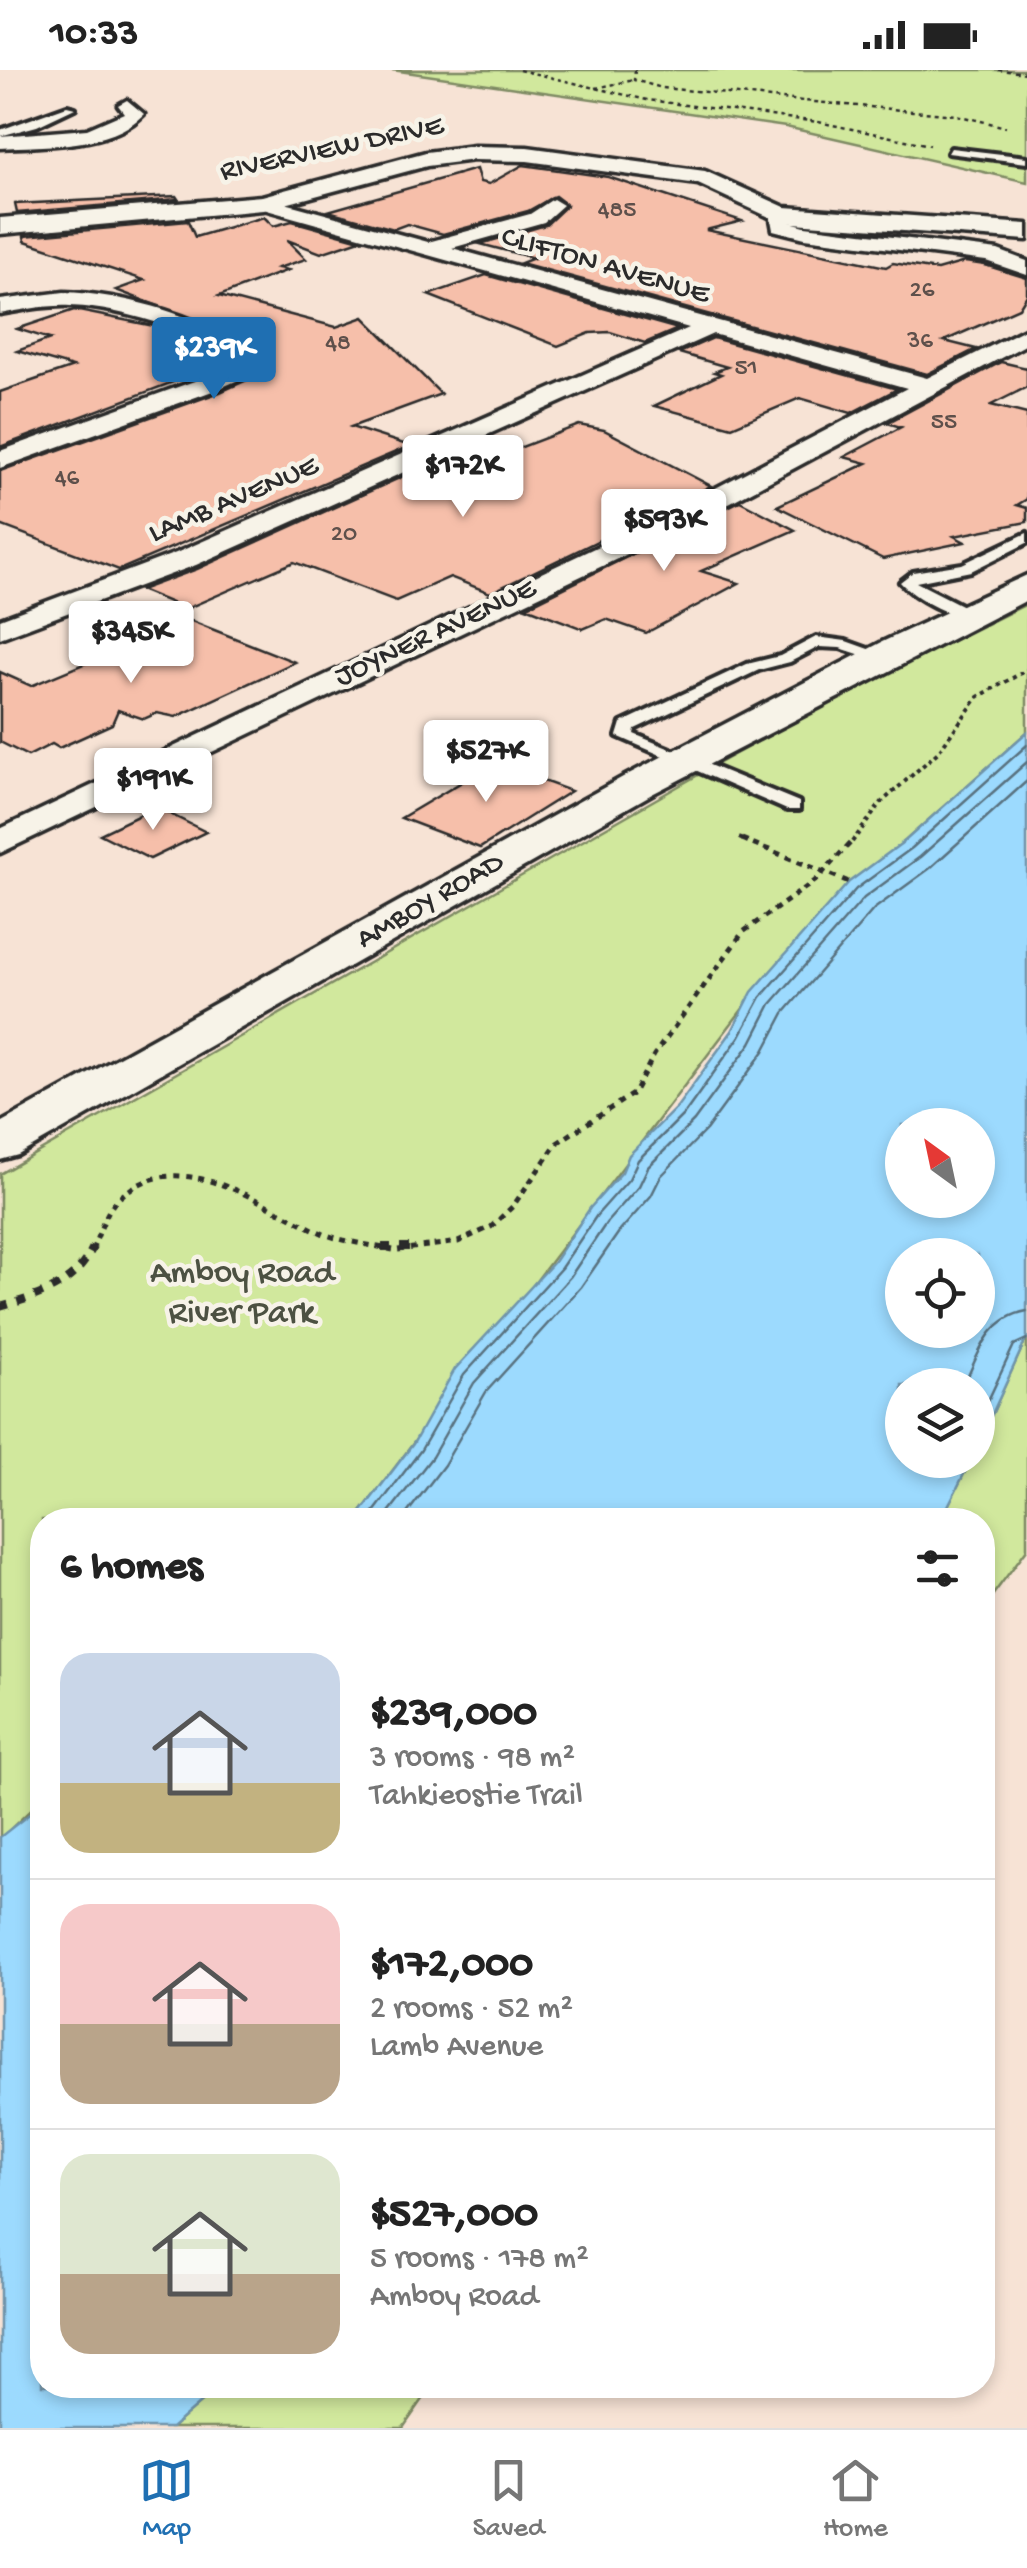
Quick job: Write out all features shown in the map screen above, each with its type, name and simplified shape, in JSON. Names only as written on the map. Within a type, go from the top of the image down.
[{"type":"street","points":[[0,142],[102,130],[124,123],[135,114],[127,105]]},
{"type":"street","name":"RIVERVIEW DRIVE","points":[[0,226],[263,204],[426,159],[474,153],[527,154],[646,167],[705,178],[780,214],[1027,232]]},
{"type":"street","name":"CLIFTON AVENUE","points":[[263,204],[932,387]]},
{"type":"street","points":[[428,249],[538,218],[553,204]]},
{"type":"street","points":[[780,214],[780,226],[804,232],[990,255],[1027,268]]},
{"type":"street","points":[[0,306],[85,300],[214,338],[236,352],[241,362],[236,372],[209,384],[0,460]]},
{"type":"street","name":"LAMB AVENUE","points":[[0,629],[186,560],[710,327]]},
{"type":"street","name":"JOYNER AVENUE","points":[[0,842],[674,521],[1027,335]]},
{"type":"street","name":"AMBOY ROAD","points":[[0,1144],[682,760],[880,656],[1027,586]]},
{"type":"lane","points":[[0,133],[70,108]]},
{"type":"lane","points":[[950,151],[1027,160]]},
{"type":"lane","points":[[968,614],[918,592],[907,582],[918,575],[966,568],[1027,537]]},
{"type":"lane","points":[[794,806],[625,736],[627,726],[752,667],[786,660],[816,642],[841,644],[880,656]]},
{"type":"path","points":[[518,70],[592,89],[818,122],[950,151]]},
{"type":"path","points":[[634,80],[635,70]]},
{"type":"path","points":[[998,70],[1027,74]]},
{"type":"path","points":[[592,89],[634,80],[662,88],[971,117],[1008,128]]},
{"type":"path","points":[[0,1307],[40,1296],[67,1282],[88,1258],[112,1203],[131,1188],[153,1180],[184,1176],[214,1181],[267,1203],[327,1235],[395,1250],[458,1242],[491,1227],[513,1206],[556,1143],[634,1093],[654,1055],[742,932],[802,893],[871,821],[882,802],[938,752],[978,697],[1027,670]]},
{"type":"path","points":[[739,838],[849,882]]},
{"type":"green space","points":[[392,70],[1027,70],[1027,182],[786,127]]},
{"type":"green space","name":"Amboy Road River Park","points":[[1027,604],[1027,732],[906,840],[747,1003],[364,1508],[30,1508],[30,1810],[0,1839],[0,1174],[852,691]]},
{"type":"green space","points":[[1027,1337],[1027,1549],[995,1592],[995,1508],[947,1508],[962,1478],[995,1478],[995,1408]]},
{"type":"green space","points":[[206,2398],[424,2398],[403,2428],[171,2428]]},
{"type":"water","points":[[1027,732],[1027,1337],[995,1408],[995,1368],[885,1368],[885,1478],[962,1478],[947,1508],[364,1508],[413,1444],[455,1369],[554,1262],[590,1208],[622,1172],[629,1155],[677,1107],[732,1031],[752,992],[849,882],[906,840]]},
{"type":"water","points":[[30,1813],[30,2398],[206,2398],[171,2428],[0,2428],[0,1837]]},
{"type":"building","points":[[523,165],[608,177],[742,221],[706,230],[886,267],[893,263],[937,270],[965,262],[985,265],[1027,278],[1027,295],[1019,308],[944,341],[976,349],[927,374],[521,263],[534,258],[480,244],[546,225],[567,205],[555,196],[528,211],[443,234],[407,224],[394,229],[328,211],[476,169],[480,182],[489,184]]},
{"type":"building","points":[[176,196],[178,199],[17,213],[15,204]]},
{"type":"building","points":[[264,217],[273,226],[292,221],[360,240],[321,253],[287,240],[306,259],[278,268],[288,270],[219,296],[336,327],[364,317],[441,394],[351,427],[410,446],[119,570],[0,525],[0,471],[220,392],[247,380],[257,362],[240,343],[219,329],[116,290],[144,280],[25,241],[24,236],[188,221],[195,237]]},
{"type":"building","points":[[486,275],[678,329],[645,343],[610,332],[590,333],[558,346],[428,295]]},
{"type":"building","points":[[74,310],[154,326],[197,343],[224,363],[0,447],[0,392],[73,367],[17,351],[50,339],[17,329]]},
{"type":"building","points":[[713,338],[897,389],[851,413],[800,398],[732,427],[654,406],[721,374],[714,372],[727,367],[679,353]]},
{"type":"building","points":[[1001,362],[1027,368],[1027,387],[991,405],[1027,414],[1027,499],[1017,505],[1027,508],[1027,522],[954,536],[965,542],[883,559],[777,506],[867,463],[844,457],[901,427],[887,423]]},
{"type":"building","points":[[579,425],[604,430],[711,486],[490,593],[450,577],[396,601],[294,562],[186,609],[140,590],[197,569],[446,457],[465,463],[502,447],[514,450]]},
{"type":"building","points":[[740,501],[795,530],[701,571],[739,583],[646,633],[606,619],[583,629],[526,607]]},
{"type":"building","points":[[189,620],[295,662],[176,717],[157,713],[144,719],[118,710],[112,724],[59,748],[52,744],[28,756],[0,742],[0,672],[31,686]]},
{"type":"building","points":[[494,763],[571,791],[480,848],[401,818]]},
{"type":"building","points":[[156,807],[206,832],[150,859],[100,834]]}]
